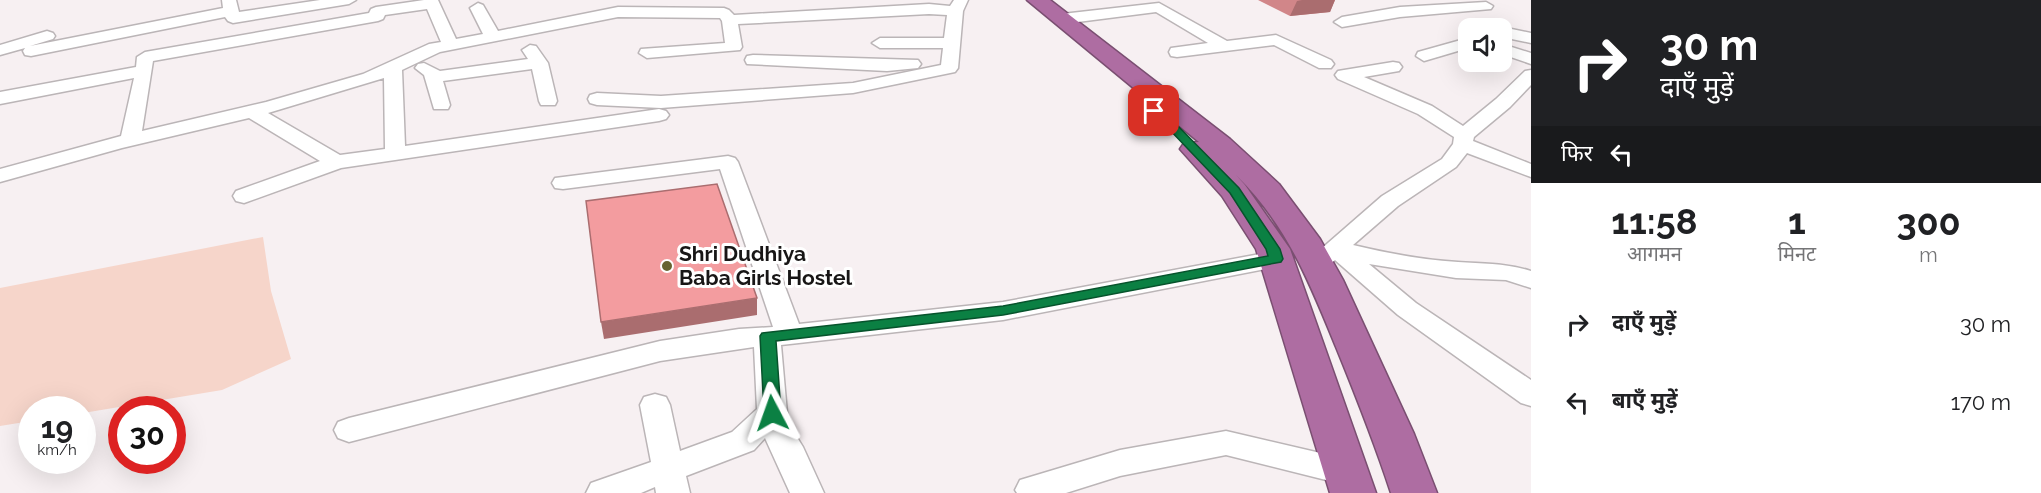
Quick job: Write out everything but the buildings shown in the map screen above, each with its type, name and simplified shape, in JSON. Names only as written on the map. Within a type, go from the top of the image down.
[{"type":"highway","points":[[1015,0],[1171,125],[1234,191],[1273,249],[1349,482]]},
{"type":"highway","points":[[1036,0],[1220,145],[1268,190],[1304,239],[1326,255],[1414,493]]},
{"type":"street","points":[[0,50],[25,48],[76,27],[82,40],[230,6],[233,18],[278,5],[349,0]]},
{"type":"street","points":[[1119,0],[1136,10]]},
{"type":"street","points":[[1424,0],[1443,9]]},
{"type":"street","points":[[0,98],[432,2],[450,44]]},
{"type":"street","points":[[0,176],[130,140],[252,112],[369,78],[435,48],[517,30],[618,12],[633,6],[726,11],[852,13],[929,9],[958,5],[949,68],[853,88],[661,102],[597,99]]},
{"type":"street","points":[[233,28],[378,6],[382,20],[405,17]]},
{"type":"street","points":[[1342,22],[1400,12],[1486,6]]},
{"type":"street","points":[[1062,19],[1159,7],[1224,46]]},
{"type":"street","points":[[478,8],[492,35]]},
{"type":"street","points":[[647,53],[734,47],[726,11]]},
{"type":"street","points":[[130,140],[145,64],[145,27]]},
{"type":"street","points":[[517,30],[539,63],[548,101]]},
{"type":"street","points":[[1512,34],[1531,38]]},
{"type":"street","points":[[1177,52],[1276,40],[1325,64]]},
{"type":"street","points":[[880,43],[951,52]]},
{"type":"street","points":[[1424,56],[1458,46]]},
{"type":"street","points":[[25,48],[31,81]]},
{"type":"street","points":[[753,60],[887,66],[951,52]]},
{"type":"street","points":[[1512,52],[1531,59]]},
{"type":"street","points":[[401,63],[432,72],[441,105]]},
{"type":"street","points":[[395,152],[401,63]]},
{"type":"street","points":[[433,77],[539,63]]},
{"type":"street","points":[[1393,68],[1344,75],[1425,110],[1463,139],[1531,171]]},
{"type":"street","points":[[1326,255],[1390,201],[1449,163],[1463,139],[1531,75]]},
{"type":"street","points":[[252,112],[337,162]]},
{"type":"street","points":[[244,196],[337,162],[659,115]]},
{"type":"street","points":[[564,183],[728,162],[778,335],[772,413],[743,441],[670,481],[603,493]]},
{"type":"street","points":[[1326,255],[1456,270],[1509,272],[1531,280]]},
{"type":"street","points":[[1326,255],[1526,390]]},
{"type":"street","points":[[349,430],[660,351],[739,338],[1003,310],[1276,259]]},
{"type":"street","points":[[655,405],[670,481]]},
{"type":"street","points":[[768,417],[787,447],[807,493]]},
{"type":"street","points":[[1032,490],[1120,463],[1226,443],[1349,482]]},
{"type":"shaded area","points":[[263,237],[271,291],[291,359],[222,390],[186,396],[108,396],[108,409],[96,411],[96,396],[18,396],[18,423],[0,426],[0,288]]},
{"type":"place","name":"Shri Dudhiya Baba Girls Hostel","points":[[667,266]]},
{"type":"route","points":[[772,413],[767,336],[1003,310],[1276,259],[1273,249],[1234,191],[1171,125],[1154,111]]}]
